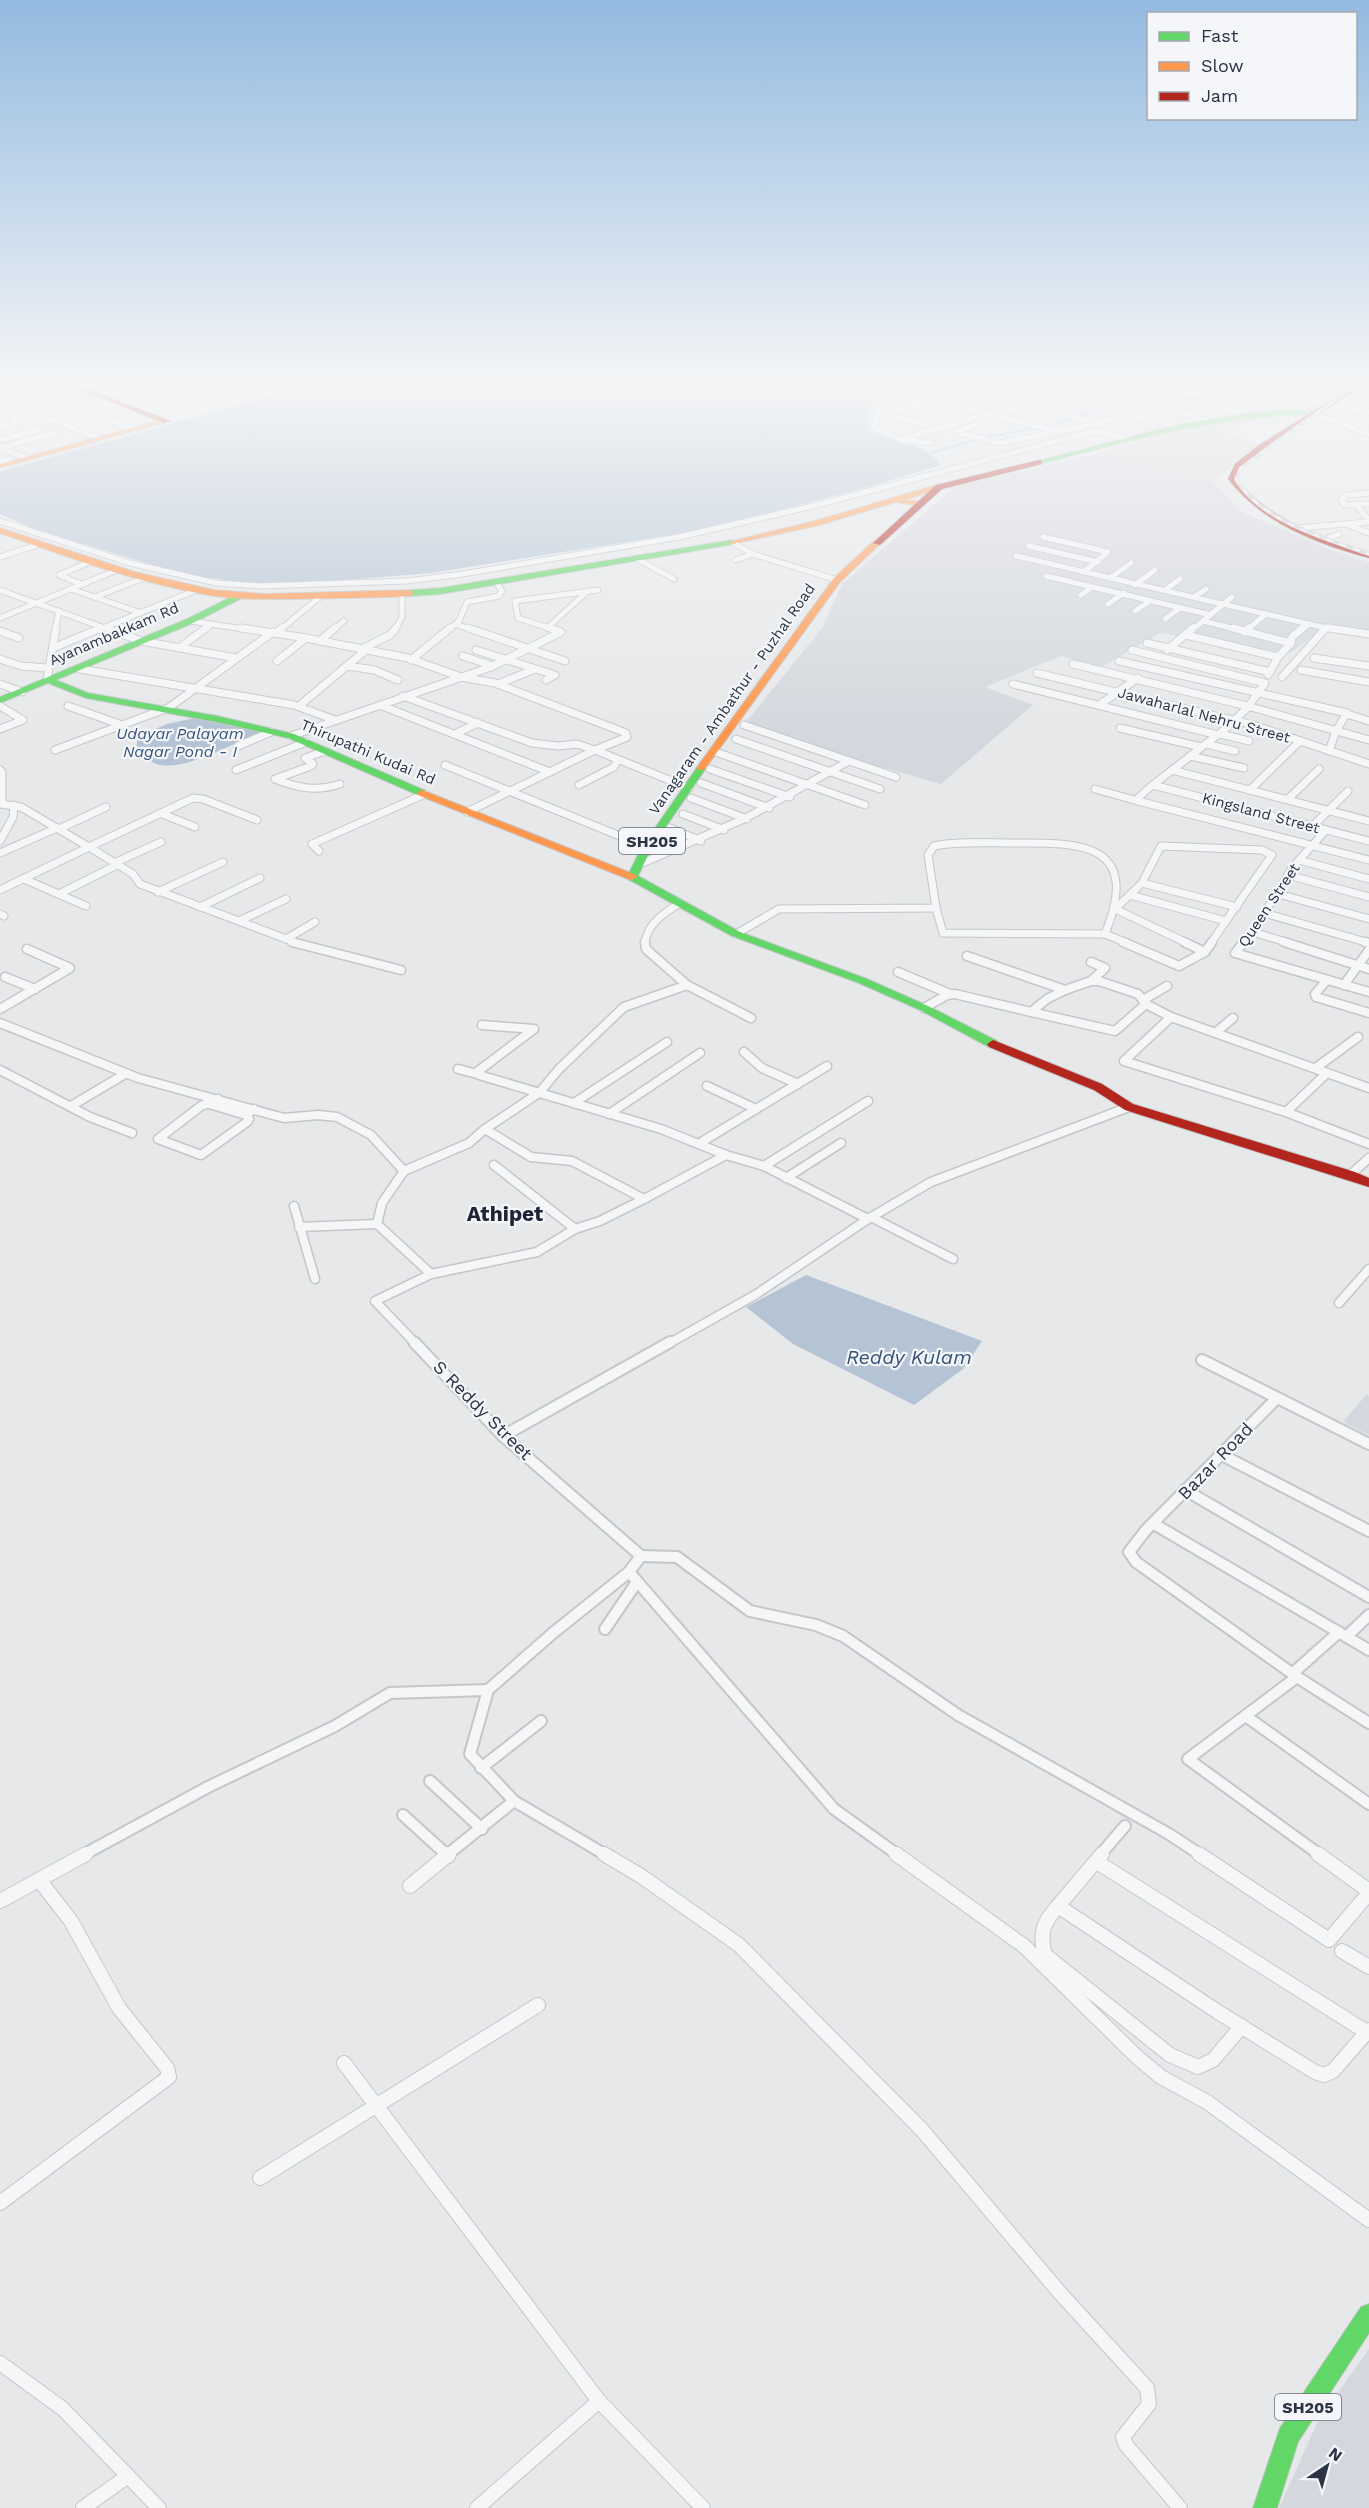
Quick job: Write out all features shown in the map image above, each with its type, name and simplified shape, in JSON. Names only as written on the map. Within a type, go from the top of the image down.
[{"type":"main road","points":[[899,501],[920,504]]},
{"type":"main road","points":[[0,530],[90,562],[194,591],[239,596],[402,594],[441,591],[733,543],[899,501]]},
{"type":"main road","name":"Vanagaram - Ambathur - Puzhal Road","points":[[635,871],[647,847],[694,790],[713,751],[837,580],[923,501]]},
{"type":"main road","points":[[1250,501],[1304,528],[1369,556]]},
{"type":"main road","points":[[1304,528],[1334,536],[1369,551]]},
{"type":"main road","name":"Ayanambakkam Rd","points":[[0,700],[22,692],[47,674],[80,669],[190,621],[239,596]]},
{"type":"main road","name":"Thirupathi Kudai Rd","points":[[47,674],[86,695],[166,709],[291,736],[467,812],[635,871]]},
{"type":"main road","name":"SH205","points":[[635,871],[680,903],[736,934],[862,981],[924,1008],[1003,1050],[1098,1087],[1129,1107],[1350,1175],[1369,1184]]},
{"type":"main road","name":"SH205","points":[[1265,2508],[1288,2436],[1369,2314]]},
{"type":"street","points":[[0,521],[130,563],[216,583],[260,586],[407,581],[463,574],[679,537],[831,501]]},
{"type":"street","points":[[1341,501],[1345,505],[1369,504]]},
{"type":"street","points":[[1356,505],[1369,521]]},
{"type":"street","points":[[1362,512],[1369,512]]},
{"type":"street","points":[[1304,528],[1369,521]]},
{"type":"street","points":[[1346,524],[1369,532]]},
{"type":"street","points":[[1056,540],[1065,535]]},
{"type":"street","points":[[1043,537],[1108,552],[1084,572]]},
{"type":"street","points":[[733,543],[753,555],[837,580]]},
{"type":"street","points":[[0,557],[38,545]]},
{"type":"street","points":[[1029,546],[1098,562]]},
{"type":"street","points":[[736,560],[753,555]]},
{"type":"street","points":[[1016,556],[1326,628],[1369,634]]},
{"type":"street","points":[[637,559],[674,579]]},
{"type":"street","points":[[81,584],[59,575],[90,562]]},
{"type":"street","points":[[1110,578],[1131,562]]},
{"type":"street","points":[[0,618],[117,570]]},
{"type":"street","points":[[1108,604],[1155,570]]},
{"type":"street","points":[[1046,576],[1211,615]]},
{"type":"street","points":[[95,597],[143,578]]},
{"type":"street","points":[[1165,591],[1180,579]]},
{"type":"street","points":[[1054,587],[1063,580]]},
{"type":"street","points":[[411,660],[459,621],[467,602],[496,597],[502,593],[496,582]]},
{"type":"street","points":[[1081,595],[1092,587]]},
{"type":"street","points":[[71,589],[141,613]]},
{"type":"street","points":[[1194,597],[1206,589]]},
{"type":"street","points":[[0,590],[141,641],[236,658]]},
{"type":"street","points":[[291,736],[493,666],[561,632],[518,618],[515,601],[598,590]]},
{"type":"street","points":[[53,648],[194,591]]},
{"type":"street","points":[[547,628],[588,591]]},
{"type":"street","points":[[299,706],[365,649],[389,637],[401,626],[402,594]]},
{"type":"street","points":[[55,750],[166,709],[274,633],[321,596]]},
{"type":"street","points":[[1099,705],[1151,669],[1186,634],[1232,597]]},
{"type":"street","points":[[1135,611],[1150,601]]},
{"type":"street","points":[[1165,619],[1180,608]]},
{"type":"street","points":[[0,659],[47,674],[59,611]]},
{"type":"street","points":[[1245,632],[1266,614]]},
{"type":"street","points":[[190,621],[306,638],[411,660],[461,677],[498,684],[628,735],[467,812]]},
{"type":"street","points":[[320,641],[344,621]]},
{"type":"street","points":[[1203,621],[1291,643]]},
{"type":"street","points":[[179,648],[212,624]]},
{"type":"street","points":[[455,624],[565,661]]},
{"type":"street","points":[[1138,801],[1137,798],[1237,721],[1251,707],[1278,657],[1291,643],[1292,637],[1309,624]]},
{"type":"street","points":[[1282,676],[1326,628]]},
{"type":"street","points":[[0,630],[20,638]]},
{"type":"street","points":[[1186,634],[1278,657]]},
{"type":"street","points":[[277,661],[306,638]]},
{"type":"street","points":[[1147,643],[1167,653],[1264,682]]},
{"type":"street","points":[[476,650],[555,675],[546,680]]},
{"type":"street","points":[[1132,650],[1167,653],[1270,672]]},
{"type":"street","points":[[476,660],[488,654]]},
{"type":"street","points":[[463,656],[493,666]]},
{"type":"street","points":[[1314,658],[1369,666]]},
{"type":"street","points":[[1119,661],[1327,707],[1369,720]]},
{"type":"street","points":[[1073,664],[1251,707],[1369,740]]},
{"type":"street","points":[[347,666],[374,670],[398,680]]},
{"type":"street","points":[[80,669],[299,706],[335,720]]},
{"type":"street","points":[[498,684],[535,669]]},
{"type":"street","points":[[1301,670],[1369,682]]},
{"type":"street","name":"Jawaharlal Nehru Street","points":[[1037,673],[1237,721],[1369,764]]},
{"type":"street","points":[[0,684],[22,692]]},
{"type":"street","points":[[1013,684],[1249,741]]},
{"type":"street","points":[[403,696],[532,743],[558,746],[577,744],[595,750],[694,790],[747,819]]},
{"type":"street","points":[[380,705],[550,772]]},
{"type":"street","points":[[0,706],[23,720],[0,729]]},
{"type":"street","points":[[68,706],[122,725]]},
{"type":"street","points":[[1329,751],[1334,741],[1335,730],[1347,714]]},
{"type":"street","points":[[455,734],[478,723]]},
{"type":"street","points":[[744,725],[896,777]]},
{"type":"street","points":[[1120,728],[1235,751]]},
{"type":"street","points":[[238,746],[271,732]]},
{"type":"street","points":[[755,745],[773,735]]},
{"type":"street","points":[[736,739],[880,789]]},
{"type":"street","points":[[1251,789],[1300,741]]},
{"type":"street","points":[[236,770],[306,742]]},
{"type":"street","points":[[325,751],[305,758],[313,765],[275,779],[317,791],[340,784]]},
{"type":"street","points":[[713,751],[865,805]]},
{"type":"street","points":[[1191,756],[1244,768]]},
{"type":"street","points":[[579,785],[614,767],[617,760]]},
{"type":"street","points":[[635,871],[769,808],[849,761]]},
{"type":"street","points":[[445,765],[647,847]]},
{"type":"street","points":[[710,769],[790,797]]},
{"type":"street","points":[[1287,799],[1319,769]]},
{"type":"street","points":[[0,770],[2,772],[2,802],[0,803],[21,807],[133,874],[140,884],[286,939],[401,970]]},
{"type":"street","points":[[1172,770],[1366,820],[1369,813]]},
{"type":"street","name":"Kingsland Street","points":[[1153,785],[1369,841]]},
{"type":"street","points":[[1095,789],[1369,860]]},
{"type":"street","points":[[694,790],[769,808]]},
{"type":"street","points":[[1313,826],[1348,791]]},
{"type":"street","points":[[319,851],[312,844],[425,794]]},
{"type":"street","points":[[0,890],[160,813],[197,798],[257,820]]},
{"type":"street","points":[[0,841],[13,817],[14,806]]},
{"type":"street","points":[[0,853],[106,807]]},
{"type":"street","points":[[160,813],[195,827]]},
{"type":"street","points":[[683,814],[724,830]]},
{"type":"street","points":[[670,828],[701,841]]},
{"type":"street","name":"Queen Street","points":[[1326,830],[1288,875],[1253,932],[1236,953],[1327,980]]},
{"type":"street","points":[[59,894],[161,842]]},
{"type":"street","points":[[1105,934],[1115,909],[1117,889],[1109,865],[1098,851],[1072,844],[944,844],[934,846],[928,855],[936,908],[943,933],[1105,934],[1179,966],[1205,952],[1272,855],[1269,852],[1165,845],[1159,848],[1142,883],[1115,909]]},
{"type":"street","points":[[1299,860],[1369,879]]},
{"type":"street","points":[[158,892],[224,862]]},
{"type":"street","points":[[1288,875],[1369,897]]},
{"type":"street","points":[[200,907],[260,878]]},
{"type":"street","points":[[24,879],[86,906]]},
{"type":"street","points":[[1142,883],[1237,907]]},
{"type":"street","points":[[1275,893],[1369,919]]},
{"type":"street","points":[[1130,895],[1226,921]]},
{"type":"street","points":[[239,921],[286,899]]},
{"type":"street","points":[[680,903],[658,917],[645,939],[646,949],[687,985],[751,1018]]},
{"type":"street","points":[[736,934],[779,909],[936,908]]},
{"type":"street","points":[[1115,909],[1205,952]]},
{"type":"street","points":[[1264,913],[1369,943]]},
{"type":"street","points":[[286,939],[315,922]]},
{"type":"street","points":[[1253,932],[1369,969]]},
{"type":"street","points":[[0,1009],[70,968],[27,949]]},
{"type":"street","points":[[1344,985],[1369,950]]},
{"type":"street","points":[[967,956],[1065,990]]},
{"type":"street","points":[[1031,1012],[1047,999],[1091,981],[1105,968],[1091,962]]},
{"type":"street","points":[[898,972],[950,994],[1115,1031],[1144,1002],[1167,987]]},
{"type":"street","points":[[5,977],[35,989]]},
{"type":"street","points":[[1369,992],[1327,980],[1315,994],[1316,997],[1369,1013]]},
{"type":"street","points":[[1091,981],[1107,983],[1128,990],[1138,994],[1144,1002],[1171,1017],[1369,1088]]},
{"type":"street","points":[[377,1224],[379,1205],[397,1185],[404,1171],[469,1143],[485,1129],[538,1093],[559,1069],[624,1007],[687,985]]},
{"type":"street","points":[[924,1008],[950,994]]},
{"type":"street","points":[[1171,1017],[1124,1060],[1144,1069],[1286,1112],[1369,1144]]},
{"type":"street","points":[[1215,1033],[1233,1018]]},
{"type":"street","points":[[0,1023],[125,1074],[218,1099],[250,1112]]},
{"type":"street","points":[[477,1074],[534,1029],[482,1025]]},
{"type":"street","points":[[1317,1068],[1358,1037]]},
{"type":"street","points":[[574,1103],[667,1042]]},
{"type":"street","points":[[744,1052],[762,1068],[798,1084]]},
{"type":"street","points":[[609,1114],[700,1053]]},
{"type":"street","points":[[700,1143],[827,1066]]},
{"type":"street","points":[[458,1069],[609,1114],[764,1166],[953,1259]]},
{"type":"street","points":[[0,1070],[71,1106],[132,1133]]},
{"type":"street","points":[[1286,1112],[1327,1073]]},
{"type":"street","points":[[71,1106],[125,1074]]},
{"type":"street","points":[[707,1086],[756,1109]]},
{"type":"street","points":[[218,1099],[201,1106],[158,1139],[195,1154],[204,1155],[247,1122],[250,1112]]},
{"type":"street","points":[[764,1166],[868,1101]]},
{"type":"street","points":[[209,1104],[284,1118],[318,1116],[337,1118],[354,1124],[371,1135],[404,1171]]},
{"type":"street","points":[[503,1436],[755,1295],[870,1218],[931,1182],[1129,1107]]},
{"type":"street","points":[[485,1129],[531,1157],[572,1161],[644,1199]]},
{"type":"street","points":[[786,1178],[842,1143]]},
{"type":"street","points":[[300,1227],[377,1224],[431,1275],[537,1252],[574,1229],[600,1221],[726,1155]]},
{"type":"street","points":[[1350,1175],[1369,1158]]},
{"type":"street","points":[[494,1165],[574,1229]]},
{"type":"street","points":[[294,1206],[315,1279]]},
{"type":"street","points":[[1340,1303],[1369,1269]]},
{"type":"street","name":"S Reddy Street","points":[[431,1275],[375,1301],[503,1436],[641,1556]]},
{"type":"street","points":[[1202,1360],[1369,1444]]},
{"type":"street","name":"Bazar Road","points":[[1277,1398],[1220,1454],[1187,1491],[1134,1541],[1129,1552],[1136,1562],[1295,1675]]},
{"type":"street","points":[[1220,1454],[1369,1531]]},
{"type":"street","points":[[1187,1491],[1369,1597]]},
{"type":"street","points":[[1154,1524],[1369,1650]]},
{"type":"street","points":[[604,1629],[633,1577],[641,1556],[677,1557],[750,1611],[816,1625],[843,1636],[958,1716],[1169,1834],[1329,1940],[1369,1892],[1188,1759],[1247,1717],[1343,1634],[1369,1615]]},
{"type":"street","points":[[633,1577],[553,1632],[488,1690],[470,1754],[514,1801],[641,1876],[739,1945],[922,2130],[1060,2293],[1147,2388],[1149,2404],[1123,2437],[1126,2445],[1180,2508]]},
{"type":"street","points":[[633,1577],[834,1809],[1024,1946],[1137,2057],[1161,2077],[1207,2102],[1369,2220]]},
{"type":"street","points":[[1295,1675],[1369,1723]]},
{"type":"street","points":[[0,1902],[208,1787],[335,1726],[390,1693],[488,1690]]},
{"type":"street","points":[[1247,1717],[1369,1804]]},
{"type":"street","points":[[481,1768],[541,1721]]},
{"type":"street","points":[[430,1780],[482,1829]]},
{"type":"street","points":[[410,1886],[514,1801]]},
{"type":"street","points":[[403,1815],[448,1856]]},
{"type":"street","points":[[1125,1826],[1044,1923],[1039,1937],[1045,1955],[1170,2055],[1198,2067],[1213,2060],[1242,2026]]},
{"type":"street","points":[[1058,1906],[1315,2072],[1324,2075],[1333,2072],[1368,2031],[1097,1862]]},
{"type":"street","points":[[0,2203],[169,2077],[166,2068],[119,2008],[71,1921],[40,1881]]},
{"type":"street","points":[[1342,1951],[1369,1967]]},
{"type":"street","points":[[260,2178],[538,2005]]},
{"type":"street","points":[[344,2063],[599,2401],[703,2508]]},
{"type":"street","points":[[0,2363],[63,2409],[159,2508]]},
{"type":"street","points":[[477,2508],[599,2401]]},
{"type":"street","points":[[83,2508],[128,2476]]},
{"type":"shaded area","points":[[939,501],[1230,501],[1239,511],[1332,550],[1369,562],[1369,632],[1328,626],[1290,653],[1160,633],[1100,668],[1061,656],[985,687],[1033,705],[941,784],[742,727],[823,627],[842,584]]},
{"type":"shaded area","points":[[1366,1395],[1369,1396],[1369,1435],[1343,1422]]},
{"type":"shaded area","points":[[1369,2349],[1369,2508],[1279,2508],[1319,2419]]},
{"type":"water","points":[[0,501],[815,501],[708,529],[431,573],[319,582],[250,583],[186,575],[37,530],[0,514]]},
{"type":"water","name":"Udayar Palayam Nagar Pond - I","points":[[199,717],[260,732],[209,755],[168,766],[157,764],[137,752],[137,737],[167,724]]},
{"type":"water","name":"Reddy Kulam","points":[[806,1275],[982,1341],[963,1369],[914,1405],[793,1344],[746,1307]]},
{"type":"railway","points":[[1255,501],[1295,527],[1369,554]]},
{"type":"traffic: fast","points":[[410,593],[441,591],[732,542]]},
{"type":"traffic: fast","points":[[0,700],[190,621],[239,596]]},
{"type":"traffic: fast","points":[[47,680],[86,695],[217,719],[291,736],[422,793]]},
{"type":"traffic: fast","points":[[701,768],[647,847],[632,877],[736,934],[863,981],[924,1008],[993,1044]]},
{"type":"traffic: fast","points":[[1265,2508],[1288,2436],[1369,2314]]},
{"type":"traffic: slow","points":[[732,542],[817,523],[891,501]]},
{"type":"traffic: slow","points":[[899,501],[920,504]]},
{"type":"traffic: slow","points":[[0,530],[132,574],[214,593],[265,596],[353,596],[410,593]]},
{"type":"traffic: slow","points":[[701,768],[837,580],[877,543]]},
{"type":"traffic: slow","points":[[422,793],[632,877]]},
{"type":"traffic: jam","points":[[877,543],[923,501]]},
{"type":"traffic: jam","points":[[1253,501],[1294,528],[1369,556]]},
{"type":"traffic: jam","points":[[993,1044],[1098,1087],[1129,1107],[1350,1175],[1369,1183]]},
{"type":"district","name":"Athipet","points":[[505,1213]]}]
